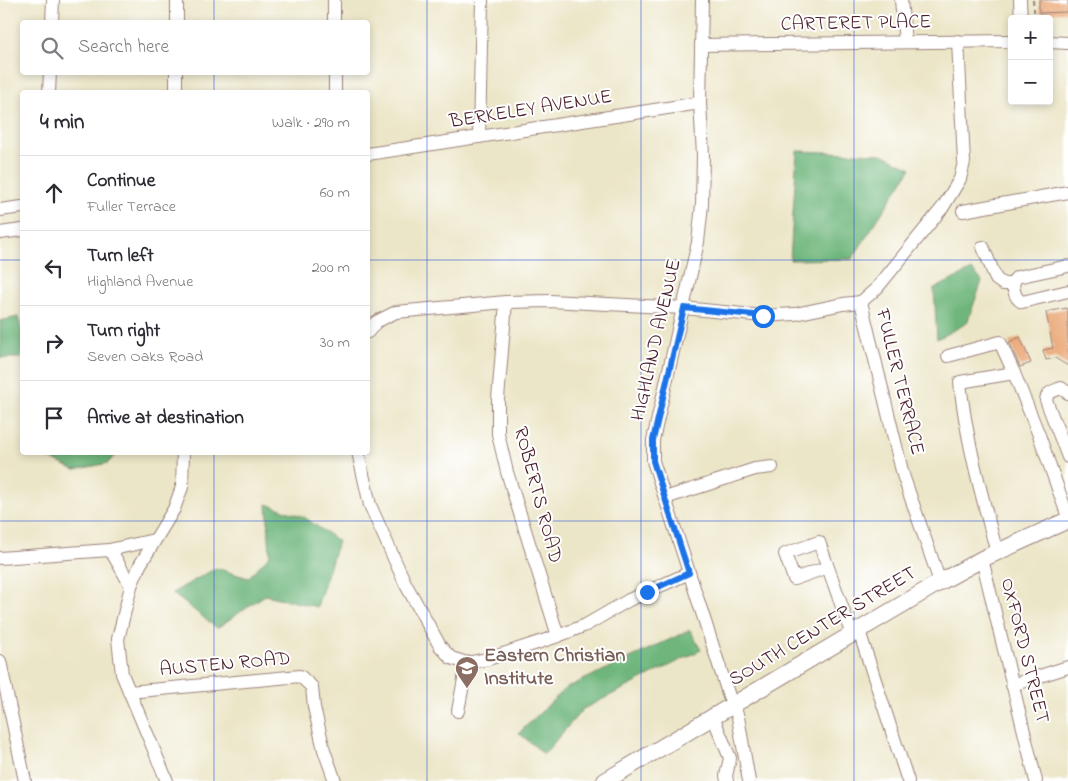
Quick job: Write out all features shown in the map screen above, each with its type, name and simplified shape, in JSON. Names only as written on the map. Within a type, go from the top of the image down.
[{"type":"main road","name":"SOUTH CENTER STREET","points":[[608,780],[940,582],[1068,518]]},
{"type":"street","points":[[52,20],[53,0]]},
{"type":"street","points":[[177,0],[177,20]]},
{"type":"street","points":[[334,0],[334,20]]},
{"type":"street","points":[[479,136],[482,0]]},
{"type":"street","name":"HIGHLAND AVENUE","points":[[702,0],[700,103],[703,155],[702,205],[698,242],[653,440],[653,461],[738,717],[749,781]]},
{"type":"street","points":[[901,0],[905,42]]},
{"type":"street","points":[[1020,0],[1021,15]]},
{"type":"street","name":"CARTERET PLACE","points":[[701,45],[1008,41]]},
{"type":"street","points":[[861,302],[877,288],[943,207],[960,179],[964,162],[958,42]]},
{"type":"street","points":[[1053,42],[1068,44]]},
{"type":"street","points":[[49,90],[50,75]]},
{"type":"street","points":[[176,75],[176,90]]},
{"type":"street","points":[[334,75],[335,90]]},
{"type":"street","name":"BERKELEY AVENUE","points":[[370,154],[700,103]]},
{"type":"street","points":[[963,211],[1068,192]]},
{"type":"street","points":[[0,210],[20,206]]},
{"type":"street","points":[[0,234],[20,230]]},
{"type":"street","points":[[983,247],[996,279],[1003,284],[1068,266]]},
{"type":"street","points":[[1015,280],[1016,297],[1022,302],[1068,291]]},
{"type":"street","name":"FULLER TERRACE","points":[[370,330],[376,322],[396,312],[506,302],[550,301],[684,308],[763,316],[795,314],[861,302],[903,475],[940,582]]},
{"type":"street","name":"ROBERTS ROAD","points":[[506,302],[498,399],[498,434],[558,636]]},
{"type":"street","points":[[948,356],[1000,342],[1039,435],[1068,518]]},
{"type":"street","name":"OXFORD STREET","points":[[1014,373],[960,382],[1012,685],[1036,781]]},
{"type":"street","points":[[1068,393],[1061,388],[1049,393],[1046,400],[1068,457]]},
{"type":"street","points":[[167,781],[122,674],[118,639],[131,586],[154,540],[174,509],[182,487],[183,455]]},
{"type":"street","points":[[359,455],[370,505],[405,583],[440,646],[451,658],[467,663],[504,654],[558,636],[586,625],[629,600],[689,573]]},
{"type":"street","points":[[665,498],[755,469],[772,466]]},
{"type":"street","points":[[0,558],[109,550],[154,540]]},
{"type":"street","points":[[109,550],[131,586]]},
{"type":"street","points":[[828,567],[855,633],[908,781]]},
{"type":"street","points":[[0,661],[24,781]]},
{"type":"street","points":[[458,712],[467,663]]},
{"type":"street","points":[[1012,685],[1068,666]]},
{"type":"street","name":"AUSTEN ROAD","points":[[129,692],[300,676],[312,687],[314,707],[324,750],[335,781]]},
{"type":"street","points":[[713,717],[730,758],[726,776],[727,781]]},
{"type":"path","points":[[1033,0],[1035,15]]},
{"type":"green space","points":[[797,151],[882,154],[911,168],[852,259],[790,260]]},
{"type":"green space","points":[[972,270],[982,281],[967,323],[937,339],[934,289]]},
{"type":"green space","points":[[18,317],[20,324],[20,358],[0,358],[0,321]]},
{"type":"green space","points":[[42,455],[115,455],[108,463],[75,470]]},
{"type":"green space","points":[[267,504],[304,517],[338,541],[317,607],[265,595],[217,628],[172,593],[216,568],[248,578],[270,555]]},
{"type":"green space","points":[[690,630],[701,650],[583,709],[544,754],[519,733],[566,688]]},
{"type":"building","points":[[1039,0],[1068,0],[1068,12],[1039,13]]},
{"type":"building","points":[[1067,308],[1068,366],[1055,358],[1046,360],[1043,350],[1053,348],[1046,312]]},
{"type":"building","points":[[1020,337],[1031,363],[1020,367],[1009,342]]},
{"type":"place","name":"Eastern Christian Institute","points":[[467,689]]},
{"type":"route","points":[[647,592],[689,573],[653,461],[653,440],[684,308],[763,316]]}]
